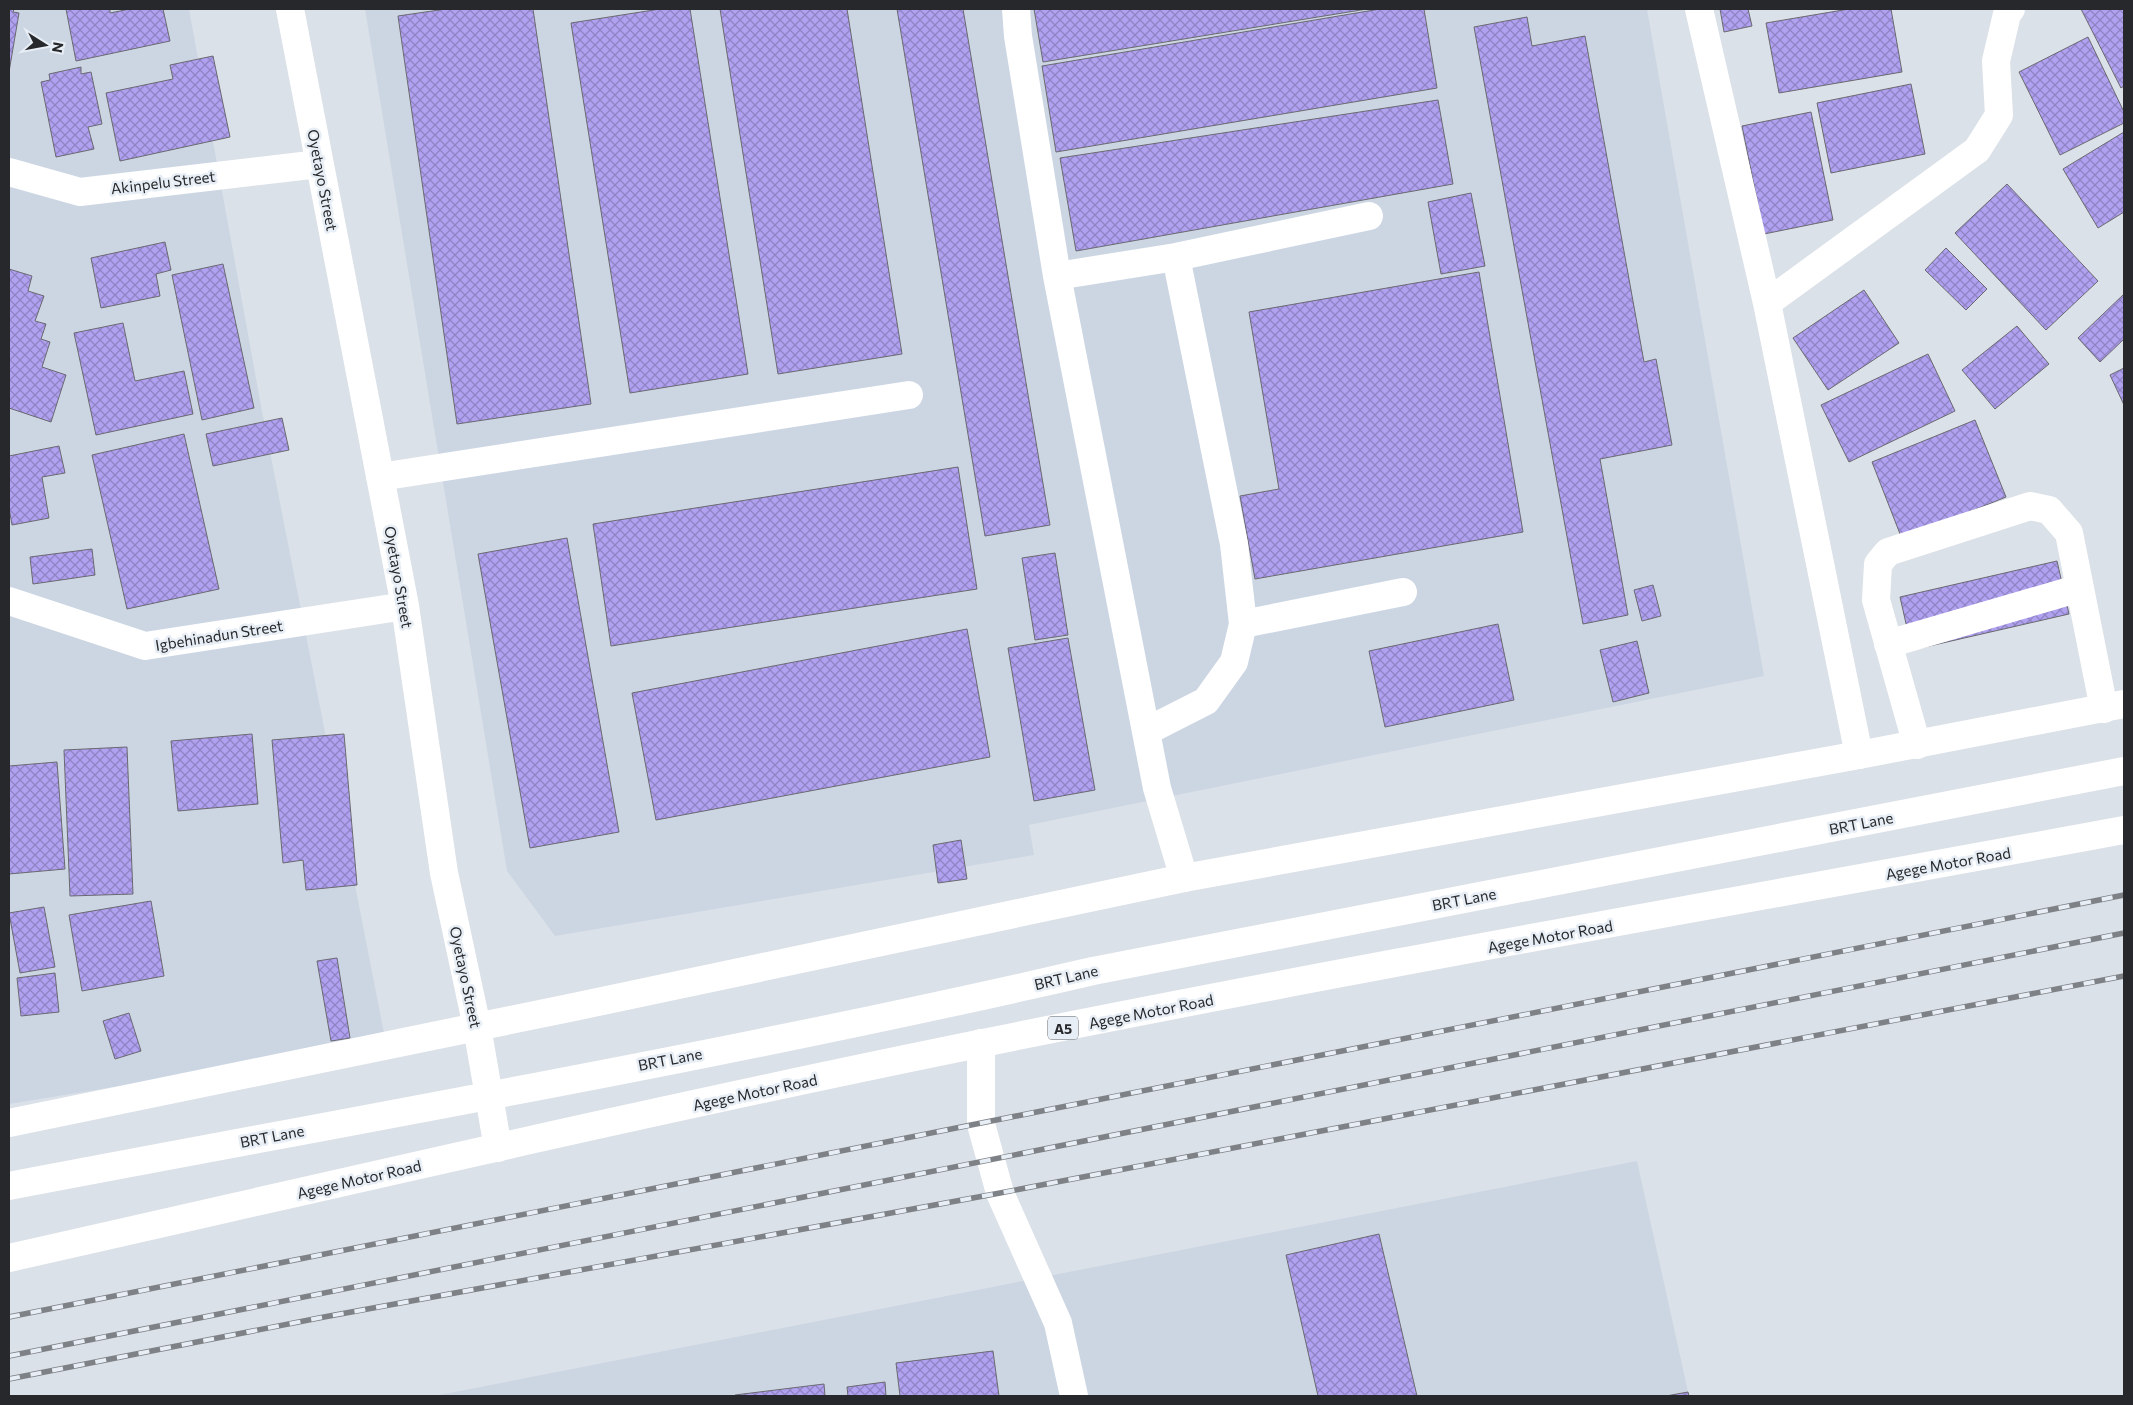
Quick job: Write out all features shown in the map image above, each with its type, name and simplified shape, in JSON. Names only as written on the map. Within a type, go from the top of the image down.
[{"type":"main road","name":"Oyetayo Street","points":[[290,9],[405,606],[444,873],[477,1026],[498,1148]]},
{"type":"main road","points":[[1016,9],[1018,36],[1058,276],[1157,788],[1184,878]]},
{"type":"main road","points":[[1699,9],[1767,303],[1859,755]]},
{"type":"main road","points":[[1767,303],[1977,150],[1999,115],[1996,61],[2007,14],[2011,9]]},
{"type":"main road","name":"Akinpelu Street","points":[[9,172],[80,192],[319,164]]},
{"type":"main road","points":[[1058,276],[1176,257],[1369,216]]},
{"type":"main road","points":[[1147,730],[1206,702],[1234,662],[1243,624],[1234,544],[1176,257]]},
{"type":"main road","points":[[380,477],[909,395]]},
{"type":"main road","points":[[9,1124],[1184,878],[1917,745],[2114,706],[2080,588],[2069,533],[2049,510],[2030,506],[1888,552],[1878,564],[1876,600],[1917,745]]},
{"type":"main road","points":[[1888,644],[2080,588]]},
{"type":"main road","points":[[1243,624],[1403,592]]},
{"type":"main road","name":"Igbehinadun Street","points":[[9,601],[145,646],[405,606]]},
{"type":"main road","name":"BRT Lane","points":[[9,1186],[489,1095],[942,1006],[1113,967],[2124,771]]},
{"type":"main road","name":"Agege Motor Road","points":[[9,1258],[498,1148],[981,1043],[1392,964],[2124,830]]},
{"type":"main road","points":[[981,1043],[981,1124],[1000,1193],[1058,1323],[1074,1396]]},
{"type":"shaded area","points":[[9,9],[189,9],[262,411],[386,1043],[9,1104]]},
{"type":"shaded area","points":[[365,9],[1647,9],[1764,676],[1029,825],[1034,855],[555,936],[507,871]]},
{"type":"shaded area","points":[[1637,1161],[1689,1396],[434,1396]]},
{"type":"building","points":[[9,9],[14,9],[13,12],[19,13],[9,72]]},
{"type":"building","points":[[66,9],[110,9],[110,13],[130,9],[163,9],[170,41],[76,61]]},
{"type":"building","points":[[446,9],[533,9],[591,404],[457,424],[398,16]]},
{"type":"building","points":[[660,9],[690,9],[748,374],[630,393],[571,23]]},
{"type":"building","points":[[720,9],[847,9],[902,354],[778,374]]},
{"type":"building","points":[[897,9],[963,9],[1050,525],[985,536]]},
{"type":"building","points":[[1034,9],[1367,9],[1043,62]]},
{"type":"building","points":[[1380,9],[1424,9],[1437,88],[1056,152],[1042,66]]},
{"type":"building","points":[[1720,9],[1748,9],[1752,26],[1724,32]]},
{"type":"building","points":[[1849,9],[1891,9],[1902,72],[1779,93],[1766,23]]},
{"type":"building","points":[[2081,9],[2124,9],[2124,86],[2121,88]]},
{"type":"building","points":[[1527,17],[1532,46],[1585,36],[1644,362],[1656,359],[1672,445],[1600,459],[1628,615],[1583,624],[1474,27]]},
{"type":"building","points":[[2088,37],[2124,112],[2124,123],[2060,155],[2019,72]]},
{"type":"building","points":[[213,56],[230,137],[120,161],[106,93],[173,79],[170,65]]},
{"type":"building","points":[[81,67],[81,74],[91,72],[102,124],[88,127],[94,149],[56,157],[41,82],[50,80],[49,74]]},
{"type":"building","points":[[1911,84],[1925,154],[1831,173],[1817,103]]},
{"type":"building","points":[[1438,100],[1453,184],[1076,251],[1060,158]]},
{"type":"building","points":[[1811,112],[1833,220],[1764,234],[1742,126]]},
{"type":"building","points":[[2124,132],[2124,212],[2098,228],[2063,169]]},
{"type":"building","points":[[2007,184],[2098,281],[2046,330],[1955,233]]},
{"type":"building","points":[[1471,193],[1485,266],[1441,274],[1428,202]]},
{"type":"building","points":[[165,242],[171,270],[156,274],[160,296],[101,308],[91,258]]},
{"type":"building","points":[[1946,248],[1987,289],[1966,310],[1925,270]]},
{"type":"building","points":[[223,264],[254,408],[202,420],[172,275]]},
{"type":"building","points":[[9,269],[32,276],[28,291],[44,296],[35,321],[46,324],[41,339],[50,342],[42,367],[66,375],[51,422],[9,408]]},
{"type":"building","points":[[1479,272],[1523,532],[1255,579],[1240,496],[1279,489],[1249,312]]},
{"type":"building","points":[[1864,290],[1899,343],[1828,390],[1793,338]]},
{"type":"building","points":[[2124,294],[2124,339],[2100,362],[2078,338]]},
{"type":"building","points":[[123,323],[135,381],[184,371],[193,414],[96,435],[74,333]]},
{"type":"building","points":[[2017,326],[2049,364],[1995,409],[1962,370]]},
{"type":"building","points":[[1928,354],[1955,411],[1849,462],[1821,405]]},
{"type":"building","points":[[2124,368],[2124,405],[2110,375]]},
{"type":"building","points":[[282,418],[289,450],[213,466],[206,434]]},
{"type":"building","points":[[1975,420],[2006,497],[1902,539],[1872,462]]},
{"type":"building","points":[[184,434],[219,589],[127,609],[92,455]]},
{"type":"building","points":[[59,446],[65,473],[42,477],[49,518],[12,525],[9,508],[9,456]]},
{"type":"building","points":[[958,467],[977,589],[611,646],[593,524]]},
{"type":"building","points":[[567,538],[619,832],[530,848],[478,554]]},
{"type":"building","points":[[92,549],[95,575],[33,584],[30,557]]},
{"type":"building","points":[[1055,553],[1068,635],[1035,640],[1022,558]]},
{"type":"building","points":[[2057,561],[2069,614],[1912,650],[1900,597]]},
{"type":"building","points":[[1653,585],[1661,616],[1642,621],[1634,590]]},
{"type":"building","points":[[1498,624],[1514,700],[1385,727],[1369,651]]},
{"type":"building","points":[[967,629],[990,757],[656,820],[632,693]]},
{"type":"building","points":[[1068,638],[1095,790],[1034,801],[1008,648]]},
{"type":"building","points":[[1637,641],[1649,693],[1613,702],[1600,650]]},
{"type":"building","points":[[252,734],[258,804],[178,811],[171,741]]},
{"type":"building","points":[[344,734],[357,885],[306,890],[303,860],[283,863],[272,740]]},
{"type":"building","points":[[127,747],[133,894],[70,896],[64,750]]},
{"type":"building","points":[[57,762],[65,869],[9,874],[9,766]]},
{"type":"building","points":[[961,840],[967,879],[938,883],[933,845]]},
{"type":"building","points":[[151,901],[164,976],[82,991],[69,915]]},
{"type":"building","points":[[44,907],[55,967],[20,973],[9,913]]},
{"type":"building","points":[[337,958],[350,1038],[331,1041],[317,961]]},
{"type":"building","points":[[55,973],[59,1012],[21,1016],[17,978]]},
{"type":"building","points":[[129,1013],[141,1051],[115,1059],[103,1021]]},
{"type":"building","points":[[1379,1234],[1417,1396],[1318,1396],[1286,1255]]},
{"type":"building","points":[[993,1351],[999,1396],[900,1396],[896,1363]]},
{"type":"building","points":[[885,1382],[886,1396],[848,1396],[847,1387]]},
{"type":"building","points":[[824,1384],[825,1396],[735,1396],[735,1395]]},
{"type":"building","points":[[1688,1392],[1689,1396],[1666,1396]]},
{"type":"railway","points":[[9,1317],[2124,895]]},
{"type":"railway","points":[[9,1356],[2124,933]]},
{"type":"railway","points":[[9,1379],[324,1317],[1000,1193],[2124,976]]}]
